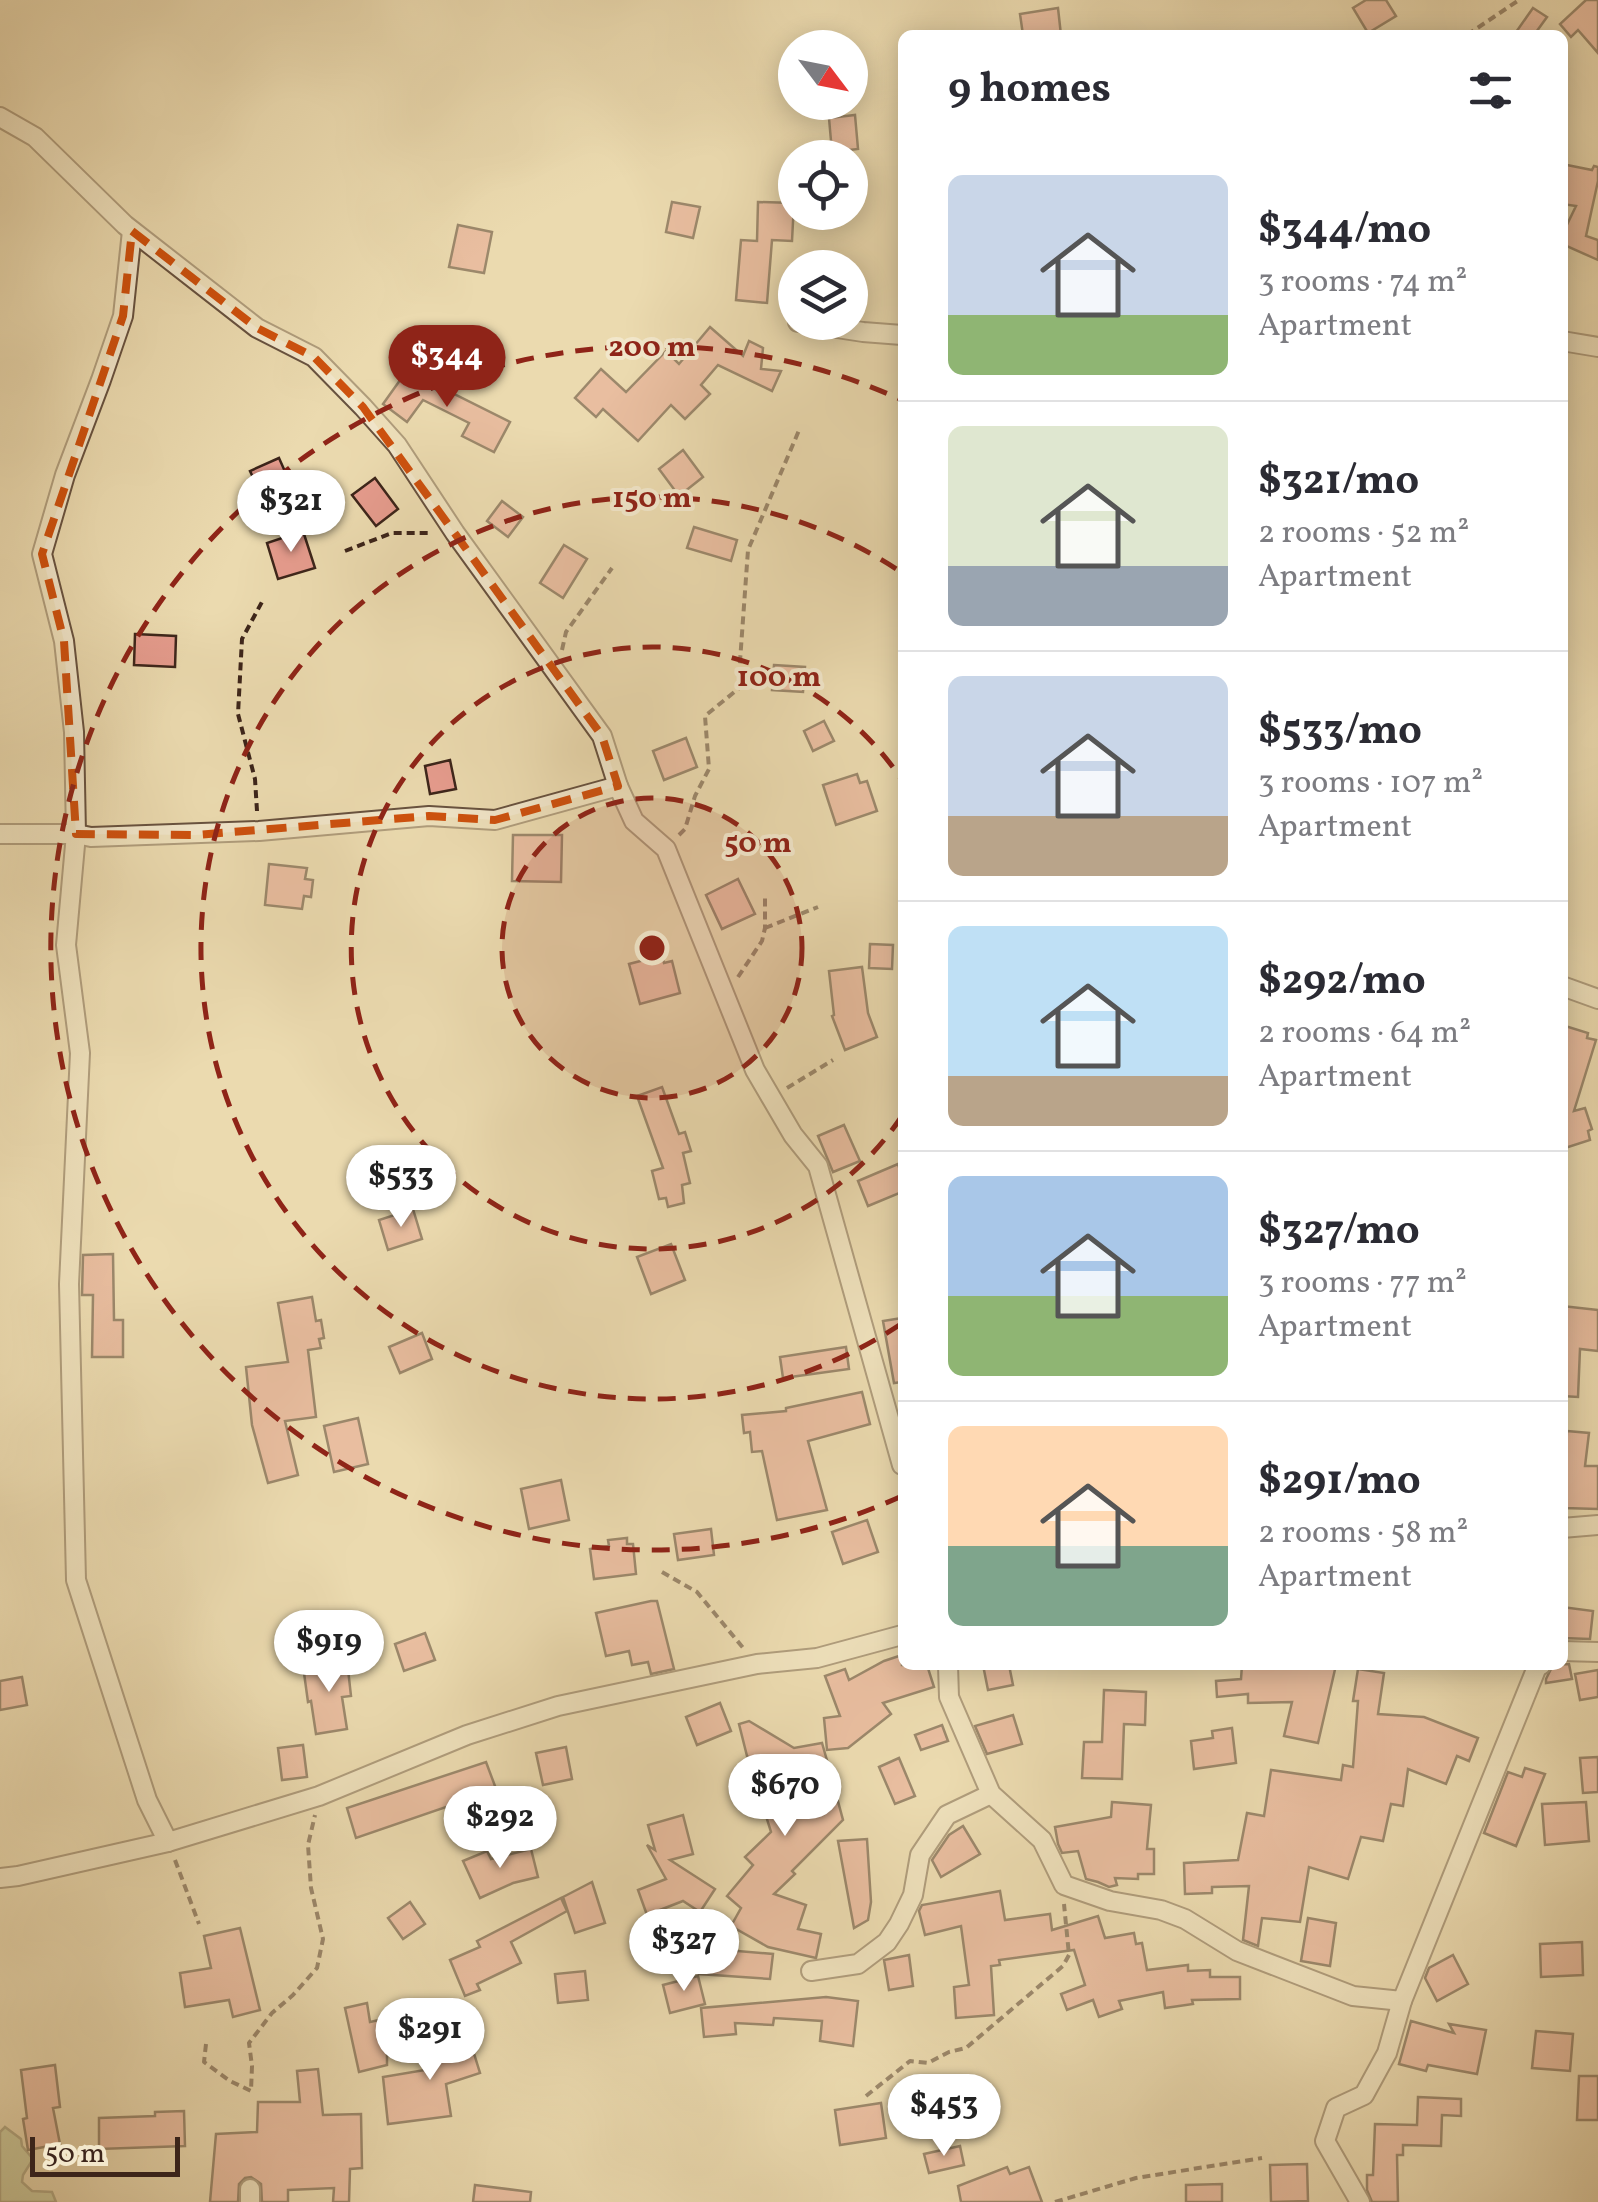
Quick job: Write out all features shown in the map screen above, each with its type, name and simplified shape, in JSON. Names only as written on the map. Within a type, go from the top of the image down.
[{"type":"street","points":[[0,118],[35,137],[132,231],[257,328],[314,356],[364,407],[397,445],[602,736],[634,821],[666,850],[756,1070],[793,1135],[818,1166],[898,1451]]},
{"type":"street","points":[[132,231],[122,316],[65,475],[42,554],[64,641],[74,732],[76,834],[66,945],[80,1053],[69,1284],[76,1580],[147,1800],[168,1842]]},
{"type":"street","points":[[868,332],[898,335]]},
{"type":"street","points":[[1568,342],[1598,347]]},
{"type":"street","points":[[0,834],[91,837],[259,831],[428,816],[496,820],[618,786]]},
{"type":"street","points":[[1568,988],[1598,999]]},
{"type":"street","points":[[1568,1528],[1598,1525]]},
{"type":"street","points":[[0,1878],[168,1842],[319,1796],[467,1735],[558,1706],[757,1664],[817,1658],[898,1636]]},
{"type":"street","points":[[1568,1652],[1598,1652]]},
{"type":"street","points":[[948,1670],[950,1697],[991,1794],[1042,1840],[1064,1885],[1110,1901],[1186,1919],[1238,1951],[1352,1996],[1402,2001]]},
{"type":"street","points":[[1360,2202],[1325,2141],[1336,2108],[1364,2095],[1387,2053],[1402,2001],[1536,1670]]},
{"type":"street","points":[[811,1970],[858,1964],[886,1942],[913,1896],[920,1856],[947,1815],[991,1794]]},
{"type":"path","points":[[1474,30],[1519,0]]},
{"type":"path","points":[[666,850],[685,828],[709,769],[705,716],[738,688],[748,550],[800,428]]},
{"type":"path","points":[[346,551],[392,533],[456,533]]},
{"type":"path","points":[[562,648],[566,632],[612,568]]},
{"type":"path","points":[[259,831],[255,779],[238,714],[242,639],[263,600]]},
{"type":"path","points":[[730,1005],[732,986],[762,941],[764,896]]},
{"type":"path","points":[[765,928],[818,907]]},
{"type":"path","points":[[776,1104],[790,1085],[833,1060]]},
{"type":"path","points":[[662,1572],[696,1592],[757,1664]]},
{"type":"path","points":[[206,2044],[204,2062],[250,2091],[250,2042],[272,2013],[317,1968],[323,1939],[311,1888],[308,1845],[319,1796]]},
{"type":"path","points":[[168,1842],[199,1924]]},
{"type":"path","points":[[866,2096],[910,2062],[928,2063],[966,2048],[1063,1966],[1069,1955],[1064,1885]]},
{"type":"path","points":[[1054,2202],[1136,2178],[1262,2158]]},
{"type":"highlighted area","points":[[132,231],[257,328],[314,357],[363,407],[602,736],[618,786],[495,820],[429,816],[196,835],[76,834],[64,641],[42,554],[123,316]]},
{"type":"green space","points":[[5,2127],[21,2139],[33,2159],[22,2182],[32,2191],[52,2192],[56,2202],[0,2202],[0,2132]]},
{"type":"building","points":[[1366,0],[1386,0],[1396,16],[1366,30],[1353,8]]},
{"type":"building","points":[[1586,0],[1598,0],[1598,53],[1578,30],[1571,37],[1560,24]]},
{"type":"building","points":[[1058,8],[1060,30],[1022,30],[1020,14]]},
{"type":"building","points":[[1533,8],[1547,17],[1538,30],[1518,30]]},
{"type":"building","points":[[829,120],[855,120],[857,140],[831,140]]},
{"type":"building","points":[[1568,165],[1592,170],[1598,167],[1586,236],[1598,240],[1598,260],[1568,247],[1568,223],[1576,206],[1568,205]]},
{"type":"building","points":[[672,202],[700,207],[693,238],[666,232]]},
{"type":"building","points":[[758,202],[778,203],[778,230],[793,230],[792,241],[772,240],[767,303],[736,300],[741,240],[757,241]]},
{"type":"building","points":[[458,225],[492,232],[484,273],[449,267]]},
{"type":"building","points":[[710,327],[743,356],[749,341],[763,348],[761,369],[781,371],[772,391],[718,365],[701,385],[710,394],[685,419],[671,405],[638,441],[603,409],[596,417],[575,398],[601,369],[626,392],[666,351],[679,364]]},
{"type":"building","points":[[408,369],[449,399],[452,393],[510,422],[494,452],[462,436],[469,423],[423,400],[407,422],[383,404]]},
{"type":"building","points":[[683,450],[703,477],[679,496],[659,469]]},
{"type":"building","points":[[279,458],[290,483],[262,496],[250,471]]},
{"type":"building","points":[[375,478],[398,509],[376,526],[352,495]]},
{"type":"building","points":[[502,501],[523,517],[508,537],[487,521]]},
{"type":"building","points":[[694,527],[737,540],[731,561],[687,548]]},
{"type":"building","points":[[303,531],[315,568],[278,579],[267,543]]},
{"type":"building","points":[[564,545],[587,559],[563,598],[540,583]]},
{"type":"building","points":[[135,634],[176,636],[175,667],[134,665]]},
{"type":"building","points":[[774,665],[805,667],[803,692],[772,690]]},
{"type":"building","points":[[824,721],[834,741],[813,751],[804,731]]},
{"type":"building","points":[[686,738],[697,767],[664,780],[653,751]]},
{"type":"building","points":[[450,760],[456,789],[430,794],[425,766]]},
{"type":"building","points":[[857,774],[860,783],[867,781],[877,811],[836,825],[823,785]]},
{"type":"building","points":[[513,835],[562,835],[561,882],[512,881]]},
{"type":"building","points":[[269,864],[307,868],[305,879],[313,880],[311,897],[304,896],[302,909],[265,905]]},
{"type":"building","points":[[738,879],[755,914],[722,929],[706,895]]},
{"type":"building","points":[[870,944],[893,945],[892,969],[869,968]]},
{"type":"building","points":[[663,959],[664,963],[672,961],[680,993],[640,1004],[629,964]]},
{"type":"building","points":[[862,967],[868,1013],[877,1037],[845,1050],[832,1016],[829,971]]},
{"type":"building","points":[[1568,1027],[1596,1040],[1574,1111],[1585,1108],[1592,1129],[1588,1131],[1590,1140],[1568,1147]]},
{"type":"building","points":[[662,1087],[679,1134],[685,1132],[691,1151],[683,1153],[690,1183],[682,1185],[684,1203],[668,1207],[666,1198],[659,1199],[652,1171],[663,1168],[637,1096]]},
{"type":"building","points":[[844,1125],[860,1161],[833,1172],[818,1136]]},
{"type":"building","points":[[898,1164],[898,1194],[868,1206],[858,1181]]},
{"type":"building","points":[[413,1209],[422,1239],[388,1250],[379,1220]]},
{"type":"building","points":[[671,1244],[685,1280],[651,1294],[637,1257]]},
{"type":"building","points":[[113,1254],[114,1320],[123,1320],[123,1357],[92,1357],[93,1295],[82,1295],[83,1255]]},
{"type":"building","points":[[312,1297],[324,1338],[319,1339],[321,1348],[308,1350],[316,1417],[285,1421],[298,1475],[268,1483],[252,1425],[246,1367],[288,1362],[278,1303]]},
{"type":"building","points":[[1568,1307],[1598,1310],[1598,1351],[1580,1349],[1578,1397],[1568,1396]]},
{"type":"building","points":[[898,1319],[898,1382],[894,1383],[883,1321]]},
{"type":"building","points":[[422,1333],[432,1359],[400,1373],[389,1347]]},
{"type":"building","points":[[846,1347],[849,1369],[783,1378],[780,1357]]},
{"type":"building","points":[[862,1392],[870,1424],[808,1441],[827,1510],[777,1520],[762,1451],[752,1452],[750,1432],[744,1433],[742,1415],[786,1411]]},
{"type":"building","points":[[358,1418],[368,1464],[334,1472],[324,1426]]},
{"type":"building","points":[[1568,1431],[1589,1433],[1585,1466],[1598,1466],[1598,1509],[1568,1508]]},
{"type":"building","points":[[561,1480],[569,1520],[529,1529],[521,1489]]},
{"type":"building","points":[[867,1520],[878,1552],[843,1564],[832,1532]]},
{"type":"building","points":[[711,1529],[714,1555],[678,1560],[674,1534]]},
{"type":"building","points":[[627,1538],[627,1544],[633,1544],[636,1574],[594,1579],[590,1549],[609,1546],[608,1540]]},
{"type":"building","points":[[657,1601],[674,1669],[651,1674],[648,1662],[632,1665],[629,1651],[606,1656],[596,1613]]},
{"type":"building","points":[[1568,1608],[1593,1611],[1590,1639],[1568,1638]]},
{"type":"building","points":[[425,1633],[435,1660],[404,1671],[395,1644]]},
{"type":"building","points":[[898,1656],[898,1670],[929,1670],[934,1687],[883,1703],[891,1714],[848,1748],[827,1750],[824,1718],[840,1716],[825,1676],[845,1669],[849,1680]]},
{"type":"building","points":[[347,1660],[351,1696],[342,1697],[347,1729],[316,1734],[304,1673],[316,1671],[315,1665]]},
{"type":"building","points":[[1568,1664],[1572,1679],[1546,1683],[1550,1670],[1568,1670]]},
{"type":"building","points":[[984,1670],[1010,1670],[1013,1685],[988,1690]]},
{"type":"building","points":[[1242,1670],[1335,1670],[1318,1743],[1284,1736],[1292,1702],[1248,1703],[1248,1694],[1217,1697],[1216,1681],[1241,1679]]},
{"type":"building","points":[[1358,1670],[1384,1673],[1378,1714],[1424,1717],[1478,1738],[1469,1761],[1457,1756],[1446,1784],[1408,1769],[1403,1806],[1391,1804],[1383,1841],[1361,1837],[1348,1879],[1309,1867],[1300,1922],[1262,1918],[1258,1946],[1243,1940],[1249,1886],[1212,1887],[1212,1893],[1185,1894],[1184,1863],[1238,1860],[1247,1813],[1264,1816],[1271,1770],[1341,1780],[1343,1765],[1353,1767],[1358,1701],[1353,1701]]},
{"type":"building","points":[[1598,1670],[1598,1697],[1580,1700],[1575,1674]]},
{"type":"building","points":[[22,1677],[27,1705],[0,1710],[0,1681]]},
{"type":"building","points":[[1104,1690],[1146,1692],[1145,1725],[1124,1724],[1122,1779],[1082,1778],[1084,1742],[1102,1742]]},
{"type":"building","points":[[720,1703],[731,1731],[697,1745],[686,1717]]},
{"type":"building","points":[[1013,1715],[1022,1744],[987,1754],[975,1726]]},
{"type":"building","points":[[749,1721],[794,1748],[822,1743],[828,1764],[818,1772],[829,1768],[843,1820],[774,1894],[806,1905],[798,1929],[821,1934],[816,1958],[768,1947],[731,1926],[741,1908],[727,1896],[753,1865],[745,1857],[771,1832],[756,1784],[782,1776],[747,1756],[739,1724]]},
{"type":"building","points":[[942,1725],[948,1741],[921,1750],[915,1735]]},
{"type":"building","points":[[1232,1728],[1236,1763],[1194,1769],[1191,1741],[1213,1738],[1212,1731]]},
{"type":"building","points":[[303,1745],[307,1777],[282,1780],[278,1748]]},
{"type":"building","points":[[566,1747],[572,1779],[543,1785],[536,1753]]},
{"type":"building","points":[[1598,1757],[1598,1792],[1583,1793],[1580,1758]]},
{"type":"building","points":[[899,1758],[915,1796],[895,1804],[879,1767]]},
{"type":"building","points":[[486,1762],[498,1794],[474,1803],[472,1798],[356,1838],[347,1808]]},
{"type":"building","points":[[1525,1768],[1545,1774],[1516,1846],[1484,1833],[1508,1772],[1522,1777]]},
{"type":"building","points":[[1112,1802],[1151,1805],[1147,1849],[1154,1849],[1154,1874],[1138,1874],[1138,1879],[1115,1878],[1117,1885],[1109,1887],[1086,1879],[1078,1851],[1062,1853],[1055,1827],[1111,1817]]},
{"type":"building","points":[[1586,1802],[1589,1841],[1545,1845],[1542,1804]]},
{"type":"building","points":[[683,1815],[693,1854],[670,1860],[715,1889],[700,1912],[683,1901],[647,1915],[638,1890],[666,1879],[647,1845],[655,1850],[648,1825]]},
{"type":"building","points":[[963,1826],[980,1854],[941,1877],[932,1860],[949,1835]]},
{"type":"building","points":[[867,1839],[871,1902],[868,1920],[854,1928],[838,1841]]},
{"type":"building","points":[[531,1849],[538,1877],[480,1898],[463,1861],[487,1851],[491,1859]]},
{"type":"building","points":[[592,1882],[605,1923],[575,1933],[563,1897]]},
{"type":"building","points":[[1000,1891],[1005,1920],[1050,1914],[1052,1930],[1098,1916],[1105,1938],[1134,1933],[1136,1944],[1142,1943],[1147,1970],[1188,1965],[1188,1971],[1210,1970],[1210,1977],[1240,1977],[1240,1999],[1192,2000],[1193,2004],[1165,2008],[1163,1992],[1119,2001],[1122,2009],[1099,2017],[1093,2000],[1067,2010],[1061,1994],[1085,1985],[1074,1950],[999,1960],[1000,1965],[991,1966],[994,2015],[956,2018],[954,1987],[969,1985],[961,1926],[925,1935],[919,1911],[922,1905]]},
{"type":"building","points":[[561,1898],[567,1911],[511,1942],[521,1963],[477,1984],[480,1990],[465,1996],[450,1960],[480,1947],[477,1941]]},
{"type":"building","points":[[410,1902],[425,1924],[403,1939],[388,1918]]},
{"type":"building","points":[[1308,1918],[1336,1923],[1330,1966],[1301,1961]]},
{"type":"building","points":[[240,1928],[260,2010],[233,2017],[229,2000],[185,2007],[180,1973],[211,1968],[204,1936]]},
{"type":"building","points":[[1582,1942],[1583,1975],[1541,1977],[1540,1944]]},
{"type":"building","points":[[702,1948],[773,1954],[770,1979],[699,1974]]},
{"type":"building","points":[[909,1955],[913,1986],[889,1990],[884,1960]]},
{"type":"building","points":[[1453,1955],[1468,1984],[1437,2001],[1425,1978],[1429,1968]]},
{"type":"building","points":[[585,1971],[588,2000],[558,2003],[555,1974]]},
{"type":"building","points":[[698,1976],[705,2004],[670,2013],[663,1985]]},
{"type":"building","points":[[826,1997],[858,2001],[853,2046],[820,2041],[822,2021],[774,2018],[773,2025],[735,2023],[736,2034],[704,2037],[701,2008]]},
{"type":"building","points":[[367,2003],[370,2022],[397,2016],[403,2039],[387,2042],[387,2065],[359,2072],[345,2008]]},
{"type":"building","points":[[1411,2021],[1454,2033],[1449,2024],[1486,2030],[1477,2074],[1428,2065],[1426,2071],[1399,2064]]},
{"type":"building","points":[[467,2031],[480,2073],[446,2084],[451,2116],[388,2124],[383,2077],[431,2069],[430,2059],[444,2057],[438,2041]]},
{"type":"building","points":[[1536,2031],[1573,2034],[1570,2071],[1532,2068]]},
{"type":"building","points":[[55,2065],[60,2107],[53,2108],[60,2144],[28,2150],[21,2070]]},
{"type":"building","points":[[318,2069],[323,2115],[361,2114],[362,2168],[350,2169],[349,2202],[333,2202],[334,2188],[288,2190],[288,2202],[262,2202],[261,2184],[251,2177],[239,2184],[238,2202],[210,2202],[216,2134],[257,2132],[258,2102],[300,2102],[297,2071]]},
{"type":"building","points":[[1579,2076],[1598,2076],[1598,2120],[1577,2120]]},
{"type":"building","points":[[1418,2097],[1461,2099],[1461,2116],[1442,2115],[1441,2146],[1403,2145],[1403,2155],[1397,2155],[1398,2202],[1372,2202],[1367,2175],[1373,2175],[1375,2124],[1417,2125]]},
{"type":"building","points":[[881,2103],[886,2138],[840,2145],[835,2110]]},
{"type":"building","points":[[184,2111],[185,2146],[99,2149],[99,2118]]},
{"type":"building","points":[[960,2146],[964,2165],[929,2173],[924,2154]]},
{"type":"building","points":[[1307,2164],[1308,2201],[1271,2202],[1270,2165]]},
{"type":"building","points":[[1007,2167],[1010,2174],[1029,2167],[1042,2202],[961,2202],[958,2186]]},
{"type":"building","points":[[1222,2184],[1222,2202],[1186,2202],[1186,2185]]},
{"type":"building","points":[[475,2185],[531,2192],[530,2202],[473,2202]]}]
